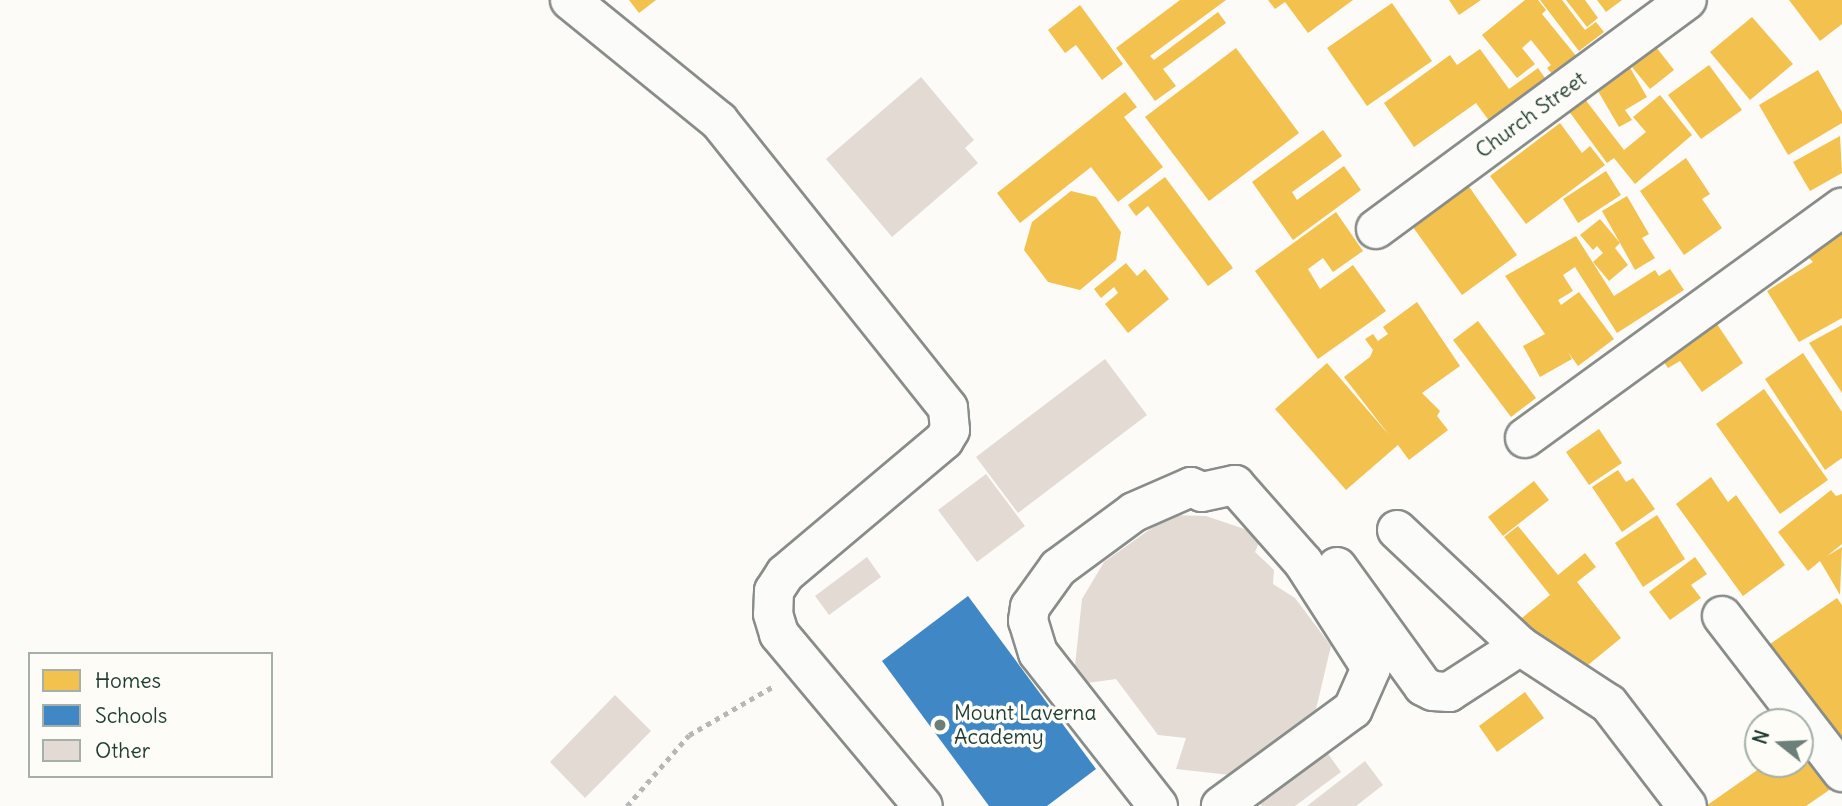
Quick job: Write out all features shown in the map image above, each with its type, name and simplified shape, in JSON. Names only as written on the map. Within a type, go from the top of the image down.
[{"type":"street","points":[[570,0],[719,121],[948,408],[950,430],[944,440],[785,574],[774,592],[773,614],[779,634],[815,681],[923,806]]},
{"type":"street","name":"Church Street","points":[[1376,229],[1687,0]]},
{"type":"street","points":[[1525,438],[1842,208]]},
{"type":"street","points":[[1158,806],[1038,653],[1028,621],[1030,607],[1058,568],[1134,512],[1191,487],[1202,492],[1235,485],[1303,562],[1371,668],[1353,709],[1221,806]]},
{"type":"street","points":[[1397,530],[1520,646],[1609,704],[1687,806]]},
{"type":"street","points":[[1337,567],[1423,686],[1433,691],[1449,692],[1520,646]]},
{"type":"street","points":[[1722,616],[1842,772]]},
{"type":"path","points":[[627,806],[689,735],[767,688],[815,681]]},
{"type":"building: Homes","points":[[629,0],[656,0],[639,13]]},
{"type":"building: Homes","points":[[1180,0],[1226,0],[1150,56],[1154,60],[1218,12],[1226,23],[1163,69],[1176,86],[1155,101],[1116,48]]},
{"type":"building: Homes","points":[[1268,0],[1353,0],[1308,33],[1285,2],[1275,9]]},
{"type":"building: Homes","points":[[1449,0],[1481,0],[1459,15]]},
{"type":"building: Homes","points":[[1525,0],[1538,0],[1546,10],[1542,14],[1577,57],[1554,76],[1547,68],[1551,65],[1531,40],[1522,48],[1535,64],[1517,78],[1482,35]]},
{"type":"building: Homes","points":[[1540,0],[1562,0],[1585,30],[1596,22],[1604,32],[1579,51]]},
{"type":"building: Homes","points":[[1566,0],[1585,0],[1598,18],[1587,27]]},
{"type":"building: Homes","points":[[1597,0],[1622,0],[1606,12]]},
{"type":"building: Homes","points":[[1789,0],[1842,0],[1842,24],[1820,41]]},
{"type":"building: Homes","points":[[1392,3],[1432,61],[1367,106],[1327,48]]},
{"type":"building: Homes","points":[[1080,5],[1123,64],[1102,80],[1076,45],[1065,53],[1048,30]]},
{"type":"building: Homes","points":[[1752,17],[1793,64],[1750,100],[1710,52]]},
{"type":"building: Homes","points":[[1656,47],[1674,70],[1650,89],[1632,67]]},
{"type":"building: Homes","points":[[1236,48],[1299,133],[1209,201],[1145,117]]},
{"type":"building: Homes","points":[[1480,49],[1509,89],[1538,68],[1547,81],[1490,122],[1476,103],[1414,147],[1384,103],[1450,55],[1457,65]]},
{"type":"building: Homes","points":[[1709,65],[1742,110],[1701,139],[1668,95]]},
{"type":"building: Homes","points":[[1629,66],[1647,97],[1625,110],[1632,120],[1619,127],[1595,86]]},
{"type":"building: Homes","points":[[1818,70],[1842,112],[1842,123],[1788,155],[1759,105]]},
{"type":"building: Homes","points":[[1125,92],[1137,107],[1124,117],[1163,167],[1118,202],[1091,167],[1020,223],[997,193]]},
{"type":"building: Homes","points":[[1660,95],[1692,135],[1635,184],[1614,158],[1607,163],[1568,110],[1584,98],[1624,150],[1646,132],[1633,117]]},
{"type":"building: Homes","points":[[1560,123],[1582,153],[1590,146],[1605,165],[1526,224],[1490,176]]},
{"type":"building: Homes","points":[[1323,130],[1342,156],[1292,192],[1297,200],[1344,166],[1361,190],[1293,240],[1252,182]]},
{"type":"building: Homes","points":[[1840,136],[1842,173],[1810,191],[1793,162]]},
{"type":"building: Homes","points":[[1686,158],[1710,194],[1702,199],[1722,228],[1684,255],[1640,191]]},
{"type":"building: Homes","points":[[1458,171],[1517,255],[1462,295],[1402,212]]},
{"type":"building: Homes","points":[[1606,171],[1621,195],[1578,223],[1563,199]]},
{"type":"building: Homes","points":[[1165,177],[1233,268],[1208,286],[1148,206],[1136,216],[1128,205]]},
{"type":"building: Homes","points":[[1071,191],[1096,197],[1121,232],[1116,260],[1080,290],[1048,282],[1024,250],[1032,222]]},
{"type":"building: Homes","points":[[1627,196],[1649,234],[1642,238],[1655,258],[1635,270],[1602,211]]},
{"type":"building: Homes","points":[[1336,212],[1363,251],[1333,272],[1323,258],[1308,269],[1320,289],[1353,265],[1386,311],[1318,359],[1255,271]]},
{"type":"building: Homes","points":[[1600,219],[1620,243],[1615,248],[1628,265],[1609,281],[1593,262],[1603,253],[1597,246],[1593,250],[1580,235]]},
{"type":"building: Homes","points":[[1842,223],[1842,318],[1799,342],[1767,291],[1813,262],[1802,251]]},
{"type":"building: Homes","points":[[1576,236],[1614,296],[1655,270],[1659,276],[1670,269],[1684,290],[1617,333],[1575,267],[1563,275],[1573,291],[1558,300],[1561,305],[1579,292],[1614,339],[1578,366],[1568,352],[1572,359],[1540,377],[1523,346],[1545,334],[1505,276]]},
{"type":"building: Homes","points":[[1126,263],[1137,276],[1145,269],[1169,299],[1128,333],[1105,304],[1118,293],[1114,287],[1101,298],[1094,289]]},
{"type":"building: Homes","points":[[1417,302],[1460,366],[1422,393],[1440,411],[1437,416],[1448,430],[1409,460],[1398,445],[1346,490],[1275,409],[1327,363],[1389,435],[1344,377],[1370,357],[1373,350],[1365,339],[1373,334],[1378,341],[1388,334],[1383,327]]},
{"type":"building: Homes","points":[[1703,303],[1743,363],[1702,392],[1680,361],[1668,368],[1649,341]]},
{"type":"building: Homes","points":[[1478,321],[1536,398],[1511,417],[1453,340]]},
{"type":"building: Homes","points":[[1842,325],[1842,393],[1809,343]]},
{"type":"building: Homes","points":[[1803,353],[1842,412],[1842,458],[1825,470],[1765,379]]},
{"type":"building: Homes","points":[[1764,389],[1828,480],[1780,514],[1716,424]]},
{"type":"building: Homes","points":[[1599,429],[1622,463],[1589,485],[1566,452]]},
{"type":"building: Homes","points":[[1618,470],[1626,482],[1633,478],[1655,509],[1622,532],[1592,487]]},
{"type":"building: Homes","points":[[1711,477],[1728,502],[1736,495],[1785,565],[1743,596],[1676,504]]},
{"type":"building: Homes","points":[[1534,481],[1549,500],[1503,536],[1488,517]]},
{"type":"building: Homes","points":[[1831,490],[1836,496],[1842,494],[1842,544],[1827,556],[1842,547],[1840,595],[1820,561],[1808,571],[1778,532]]},
{"type":"building: Homes","points":[[1657,515],[1685,559],[1643,587],[1615,543]]},
{"type":"building: Homes","points":[[1518,526],[1558,575],[1585,553],[1596,567],[1577,582],[1621,638],[1566,683],[1517,622],[1550,595],[1504,537]]},
{"type":"building: Homes","points":[[1695,557],[1707,574],[1691,585],[1701,598],[1670,620],[1649,592]]},
{"type":"building: Homes","points":[[1837,598],[1842,605],[1842,739],[1836,742],[1814,714],[1814,708],[1810,708],[1774,662],[1780,658],[1770,644]]},
{"type":"building: Homes","points":[[1525,692],[1544,718],[1497,752],[1479,726]]},
{"type":"building: Homes","points":[[1814,757],[1838,784],[1806,806],[1706,806],[1746,778],[1814,778]]},
{"type":"building: Schools","points":[[968,596],[1096,769],[1047,806],[989,806],[882,661]]},
{"type":"building: Other","points":[[921,77],[974,140],[965,148],[978,163],[892,237],[826,159]]},
{"type":"building: Other","points":[[1105,359],[1147,415],[1018,513],[976,457]]},
{"type":"building: Other","points":[[986,474],[1025,526],[977,562],[938,510]]},
{"type":"building: Other","points":[[1170,515],[1206,516],[1262,535],[1255,552],[1274,570],[1273,584],[1295,598],[1331,646],[1312,726],[1248,777],[1176,769],[1186,738],[1158,735],[1116,679],[1073,685],[1082,599],[1104,562]]},
{"type":"building: Other","points":[[867,557],[881,577],[829,615],[815,596]]},
{"type":"building: Other","points":[[615,695],[651,731],[585,798],[550,762]]},
{"type":"building: Other","points":[[1321,744],[1341,772],[1295,806],[1262,806],[1253,795]]},
{"type":"building: Other","points":[[1365,761],[1383,785],[1356,806],[1307,806]]},
{"type":"place","name":"Mount Laverna Academy","points":[[940,725]]}]
